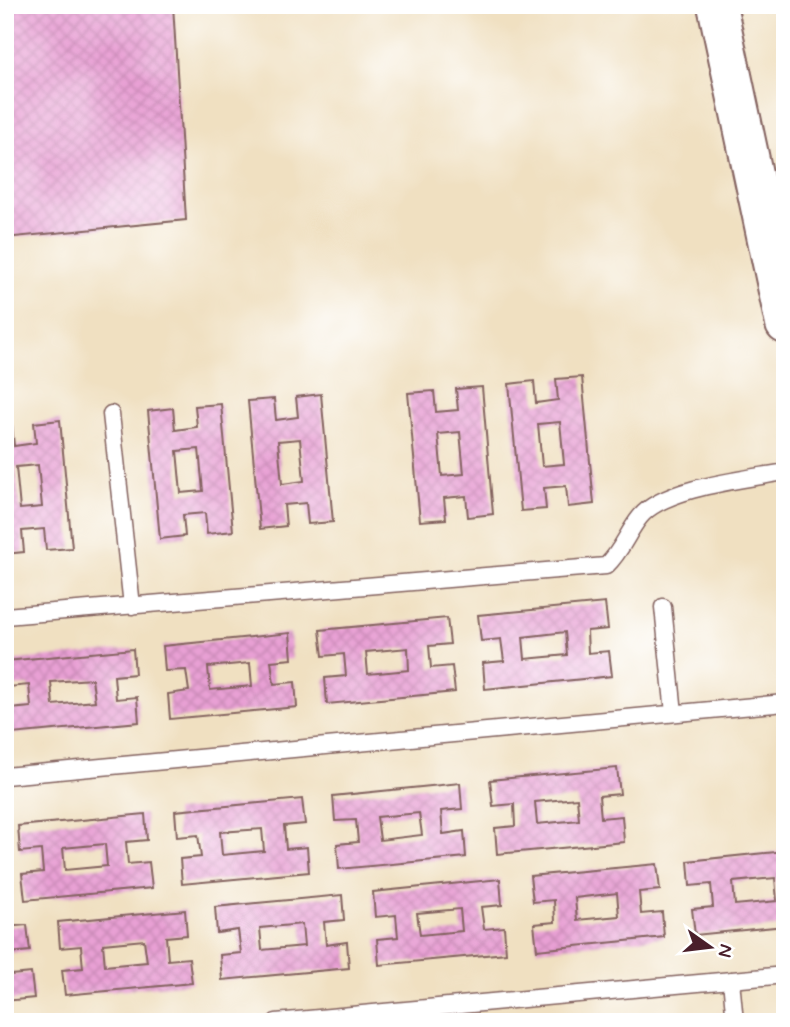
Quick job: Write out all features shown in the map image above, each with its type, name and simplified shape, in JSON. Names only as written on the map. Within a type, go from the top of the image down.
[{"type":"main road","points":[[717,5],[785,324]]},
{"type":"lane","points":[[111,414],[132,606]]},
{"type":"lane","points":[[5,616],[606,566],[620,554],[641,515],[683,491],[785,472]]},
{"type":"lane","points":[[663,607],[674,713]]},
{"type":"lane","points":[[5,776],[785,703]]},
{"type":"lane","points":[[276,1022],[785,975]]},
{"type":"lane","points":[[731,980],[735,1022]]},
{"type":"building","points":[[5,5],[173,5],[186,220],[5,238]]},
{"type":"building","points":[[582,377],[594,504],[568,507],[566,486],[544,488],[546,509],[521,511],[509,384],[534,381],[536,403],[558,400],[556,379]],"holes":[[[560,422],[564,464],[542,466],[538,424]]]},
{"type":"building","points":[[482,387],[493,514],[468,517],[466,496],[444,498],[446,519],[420,521],[408,393],[434,391],[436,412],[458,410],[456,389]],"holes":[[[460,432],[464,474],[442,476],[438,434]]]},
{"type":"building","points":[[321,394],[333,522],[308,524],[306,503],[284,505],[286,526],[260,529],[248,401],[274,399],[276,420],[298,417],[296,397]],"holes":[[[300,439],[304,481],[282,484],[278,441]]]},
{"type":"building","points":[[221,404],[233,531],[207,534],[205,513],[183,515],[185,536],[160,539],[148,411],[173,408],[175,430],[197,427],[195,406]],"holes":[[[199,449],[203,491],[181,493],[177,451]]]},
{"type":"building","points":[[60,420],[72,548],[46,550],[44,529],[22,531],[24,552],[5,554],[5,425],[12,424],[14,446],[36,443],[34,423]],"holes":[[[38,465],[42,507],[20,509],[16,467]]]},
{"type":"building","points":[[605,603],[608,629],[587,631],[588,653],[609,651],[612,676],[485,689],[483,663],[504,661],[501,639],[481,641],[478,615]],"holes":[[[565,632],[567,655],[525,659],[523,637]]]},
{"type":"building","points":[[447,618],[450,644],[429,646],[431,668],[452,666],[455,692],[327,704],[325,678],[346,676],[344,654],[323,656],[320,630]],"holes":[[[408,648],[409,670],[368,674],[366,652]]]},
{"type":"building","points":[[290,633],[292,659],[271,661],[274,684],[295,682],[297,707],[170,719],[168,694],[189,691],[186,670],[165,671],[163,646]],"holes":[[[250,663],[252,686],[210,690],[208,667]]]},
{"type":"building","points":[[133,649],[135,674],[114,676],[116,699],[137,697],[139,722],[12,734],[10,709],[31,707],[29,685],[8,687],[6,661]],"holes":[[[92,679],[95,701],[53,705],[51,682]]]},
{"type":"building","points":[[617,768],[620,794],[599,796],[601,818],[622,816],[624,842],[497,854],[495,828],[515,826],[514,804],[493,806],[490,780]],"holes":[[[577,798],[579,820],[537,824],[535,802]]]},
{"type":"building","points":[[460,783],[462,809],[441,811],[443,834],[464,831],[466,857],[339,869],[337,844],[358,842],[356,820],[335,821],[333,796]],"holes":[[[419,813],[422,835],[380,840],[377,817]]]},
{"type":"building","points":[[302,799],[305,824],[284,826],[286,849],[307,847],[309,872],[182,884],[180,859],[201,857],[198,835],[177,837],[175,811]],"holes":[[[262,829],[264,851],[222,855],[220,832]]]},
{"type":"building","points":[[145,814],[147,840],[126,842],[128,864],[149,862],[152,888],[25,900],[22,874],[43,872],[41,850],[20,852],[18,826]],"holes":[[[105,844],[107,866],[65,870],[63,848]]]},
{"type":"building","points":[[785,851],[785,926],[695,935],[692,909],[713,907],[711,884],[690,886],[688,861]],"holes":[[[775,878],[777,901],[735,905],[733,882]]]},
{"type":"building","points":[[657,864],[660,890],[639,892],[641,914],[662,912],[664,937],[537,950],[534,924],[555,922],[554,900],[533,902],[530,876]],"holes":[[[617,893],[619,916],[577,920],[575,898]]]},
{"type":"building","points":[[500,879],[502,905],[481,907],[484,929],[504,927],[506,953],[379,965],[377,939],[398,937],[396,915],[375,917],[373,892]],"holes":[[[460,909],[462,931],[420,935],[417,913]]]},
{"type":"building","points":[[342,895],[344,920],[324,922],[326,945],[347,942],[349,968],[222,980],[220,955],[241,953],[238,930],[217,933],[215,907]],"holes":[[[302,924],[304,946],[262,950],[260,928]]]},
{"type":"building","points":[[185,910],[187,935],[166,937],[168,960],[189,958],[192,983],[65,995],[62,970],[83,968],[81,946],[60,948],[58,922]],"holes":[[[144,940],[147,962],[105,966],[103,944]]]},
{"type":"building","points":[[27,925],[30,951],[9,953],[11,975],[31,973],[34,998],[5,1001],[5,927]]}]
